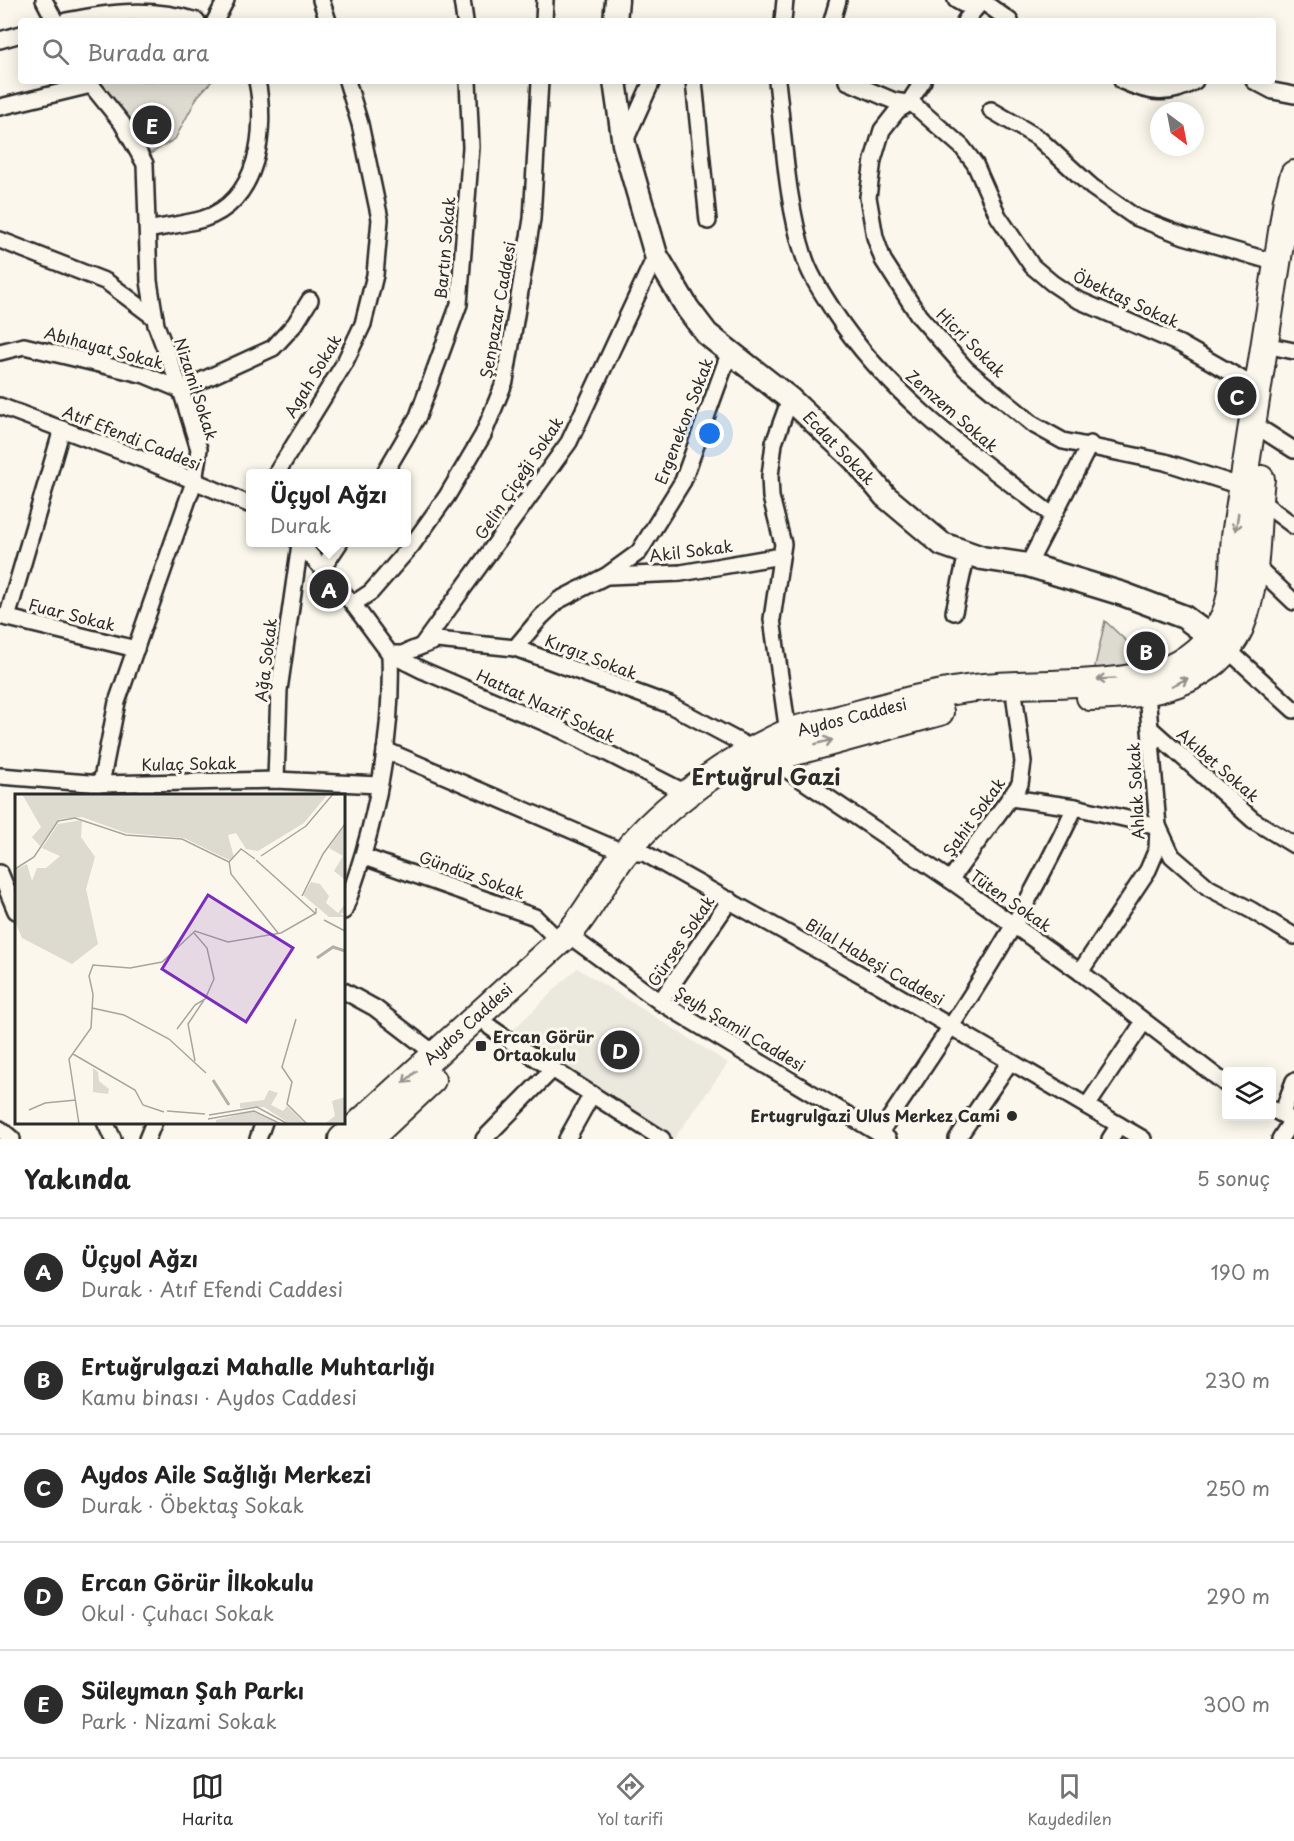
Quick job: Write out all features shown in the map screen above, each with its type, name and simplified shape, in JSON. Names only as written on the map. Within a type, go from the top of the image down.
[{"type":"main road","name":"Aydos Caddesi","points":[[369,1139],[490,1027],[569,942],[634,853],[686,793],[761,754],[952,709],[1015,700],[1147,693],[1187,680],[1218,643],[1221,622],[1229,604],[1250,493],[1266,432],[1280,348],[1294,174]]},
{"type":"main road","name":"Aydos Caddesi","points":[[634,853],[689,806],[788,733],[875,709],[981,687],[1114,679],[1161,671],[1182,662],[1239,630],[1246,609],[1253,563],[1250,493],[1259,389],[1280,348]]},
{"type":"main road","name":"Aydos Caddesi","points":[[342,1139],[435,1054],[569,942]]},
{"type":"street","points":[[44,0],[53,18]]},
{"type":"street","points":[[217,18],[226,0]]},
{"type":"street","points":[[321,0],[327,18]]},
{"type":"street","points":[[462,0],[465,18]]},
{"type":"street","points":[[544,18],[545,0]]},
{"type":"street","points":[[615,18],[616,0]]},
{"type":"street","points":[[783,18],[785,0]]},
{"type":"street","points":[[833,18],[838,0]]},
{"type":"street","points":[[956,0],[963,4],[982,1],[1006,18]]},
{"type":"street","points":[[968,18],[982,1]]},
{"type":"street","points":[[82,18],[114,12],[145,11],[181,18]]},
{"type":"street","points":[[0,40],[18,35]]},
{"type":"street","points":[[0,107],[85,84]]},
{"type":"street","name":"Nizami Sokak","points":[[90,84],[122,123],[145,164],[149,280],[155,318],[199,448],[194,482],[117,702],[100,784]]},
{"type":"street","points":[[148,230],[202,219],[223,209],[237,196],[246,183],[259,147],[261,100],[258,84]]},
{"type":"street","name":"Agah Sokak","points":[[279,469],[344,364],[363,324],[375,275],[380,219],[360,124],[348,84]]},
{"type":"street","name":"Bartın Sokak","points":[[387,469],[418,416],[459,304],[471,147],[468,84]]},
{"type":"street","name":"Şenpazar Caddesi","points":[[411,544],[447,496],[483,435],[505,381],[532,219],[540,84]]},
{"type":"street","name":"Ecdat Sokak","points":[[615,84],[624,144],[656,255],[688,309],[707,334],[790,399],[855,460],[885,496],[942,544],[982,558],[1028,565],[1122,594],[1184,617],[1218,643]]},
{"type":"street","points":[[624,144],[651,84]]},
{"type":"street","points":[[694,84],[708,221]]},
{"type":"street","name":"Zemzem Sokak","points":[[777,84],[795,225],[805,258],[820,290],[846,330],[916,408],[1052,515]]},
{"type":"street","name":"Öbektaş Sokak","points":[[855,84],[894,101],[914,105],[962,147],[975,164],[998,216],[1032,266],[1052,283],[1076,299],[1180,344],[1259,389]]},
{"type":"street","name":"Hicri Sokak","points":[[920,84],[908,104],[897,111],[882,130],[870,178],[870,217],[883,260],[919,316],[966,369],[1034,425],[1064,441],[1090,444],[1165,462],[1250,493],[1294,526]]},
{"type":"street","points":[[1131,84],[1159,93],[1180,90],[1190,84]]},
{"type":"street","points":[[1260,84],[1273,91],[1294,95]]},
{"type":"street","points":[[991,110],[1042,141],[1092,187],[1135,217],[1184,236],[1286,264]]},
{"type":"street","points":[[0,240],[107,282],[155,318]]},
{"type":"street","name":"Gelin Çiçeği Sokak","points":[[423,644],[569,442],[656,255]]},
{"type":"street","points":[[181,390],[273,348],[295,324],[310,300]]},
{"type":"street","name":"Abıhayat Sokak","points":[[0,352],[24,346],[145,375],[181,390]]},
{"type":"street","name":"Ergenekon Sokak","points":[[515,648],[559,600],[606,576],[639,552],[683,481],[730,351]]},
{"type":"street","points":[[788,733],[772,619],[783,544],[771,497],[770,476],[774,443],[790,399]]},
{"type":"street","name":"Atıf Efendi Caddesi","points":[[0,406],[246,503]]},
{"type":"street","points":[[3,617],[62,429]]},
{"type":"street","points":[[1266,432],[1294,450]]},
{"type":"street","points":[[1028,565],[1090,444]]},
{"type":"street","name":"Ağa Sokak","points":[[276,780],[279,690],[299,547]]},
{"type":"street","points":[[303,547],[353,604],[390,654],[392,700],[379,785],[364,856],[345,908]]},
{"type":"street","points":[[322,569],[337,547]]},
{"type":"street","name":"Şenpazar Caddesi","points":[[353,604],[371,592],[409,547]]},
{"type":"street","points":[[954,612],[967,553]]},
{"type":"street","name":"Akil Sokak","points":[[606,576],[681,573],[781,556]]},
{"type":"street","points":[[1253,563],[1294,603]]},
{"type":"street","name":"Fuar Sokak","points":[[3,617],[136,649]]},
{"type":"street","name":"Kırgız Sokak","points":[[390,654],[402,654],[437,640],[515,648],[669,705],[761,754]]},
{"type":"street","points":[[1218,643],[1294,710]]},
{"type":"street","name":"Hattat Nazif Sokak","points":[[390,654],[562,730],[686,793]]},
{"type":"street","name":"Ahlak Sokak","points":[[1080,972],[1148,870],[1157,849],[1158,826],[1147,693]]},
{"type":"street","name":"Şahit Sokak","points":[[950,880],[1020,784],[1023,762],[1015,700]]},
{"type":"street","name":"Akıbet Sokak","points":[[1150,729],[1253,820],[1294,845]]},
{"type":"street","points":[[385,750],[634,853]]},
{"type":"street","name":"Tüten Sokak","points":[[761,754],[950,880],[1080,972],[1143,1023],[1222,1080]]},
{"type":"street","name":"Kulaç Sokak","points":[[0,776],[181,789],[276,780],[379,785]]},
{"type":"street","points":[[1011,798],[1075,807],[1158,826],[1172,856],[1209,888],[1294,936]]},
{"type":"street","points":[[884,1136],[1015,926],[1050,862],[1075,807]]},
{"type":"street","name":"Bilal Habeşi Caddesi","points":[[634,853],[730,900],[1143,1139]]},
{"type":"street","name":"Gündüz Sokak","points":[[364,856],[535,917],[569,942]]},
{"type":"street","points":[[0,873],[15,909]]},
{"type":"street","name":"Gürses Sokak","points":[[660,1002],[730,900]]},
{"type":"street","name":"Şeyh Şamil Caddesi","points":[[569,942],[660,1002],[884,1136]]},
{"type":"street","points":[[345,992],[375,1008],[435,1054]]},
{"type":"street","points":[[1087,1106],[1143,1023]]},
{"type":"street","points":[[490,1027],[551,1071],[592,1094],[662,1139]]},
{"type":"street","points":[[957,1139],[1010,1062]]},
{"type":"street","points":[[484,1139],[551,1071]]},
{"type":"street","points":[[1280,1139],[1294,1081]]},
{"type":"street","points":[[567,1139],[592,1094]]},
{"type":"street","points":[[106,1124],[112,1139]]},
{"type":"street","points":[[147,1139],[153,1124]]},
{"type":"street","points":[[258,1139],[263,1124]]},
{"type":"street","points":[[1110,1139],[1119,1125]]},
{"type":"street","points":[[0,1129],[12,1139]]},
{"type":"shaded area","points":[[98,84],[209,84],[198,96],[175,139],[145,157]]},
{"type":"shaded area","points":[[1105,621],[1152,665],[1093,675]]},
{"type":"shaded area","points":[[577,968],[728,1063],[674,1139],[513,1037],[512,1031]]},
{"type":"place","name":"Süleyman Şah Parkı","points":[[152,125]]},
{"type":"place","name":"Aydos Aile Sağlığı Merkezi","points":[[1237,396]]},
{"type":"place","name":"Üçyol Ağzı","points":[[329,589]]},
{"type":"place","name":"Ertuğrulgazi Mahalle Muhtarlığı","points":[[1146,651]]},
{"type":"place","name":"Ercan Görür Ortaokulu","points":[[481,1046]]},
{"type":"place","name":"Ercan Görür İlkokulu","points":[[620,1050]]},
{"type":"place","name":"Ertugrulgazi Ulus Merkez Cami","points":[[1012,1116]]},
{"type":"district","name":"Ertuğrul Gazi","points":[[766,777]]}]
